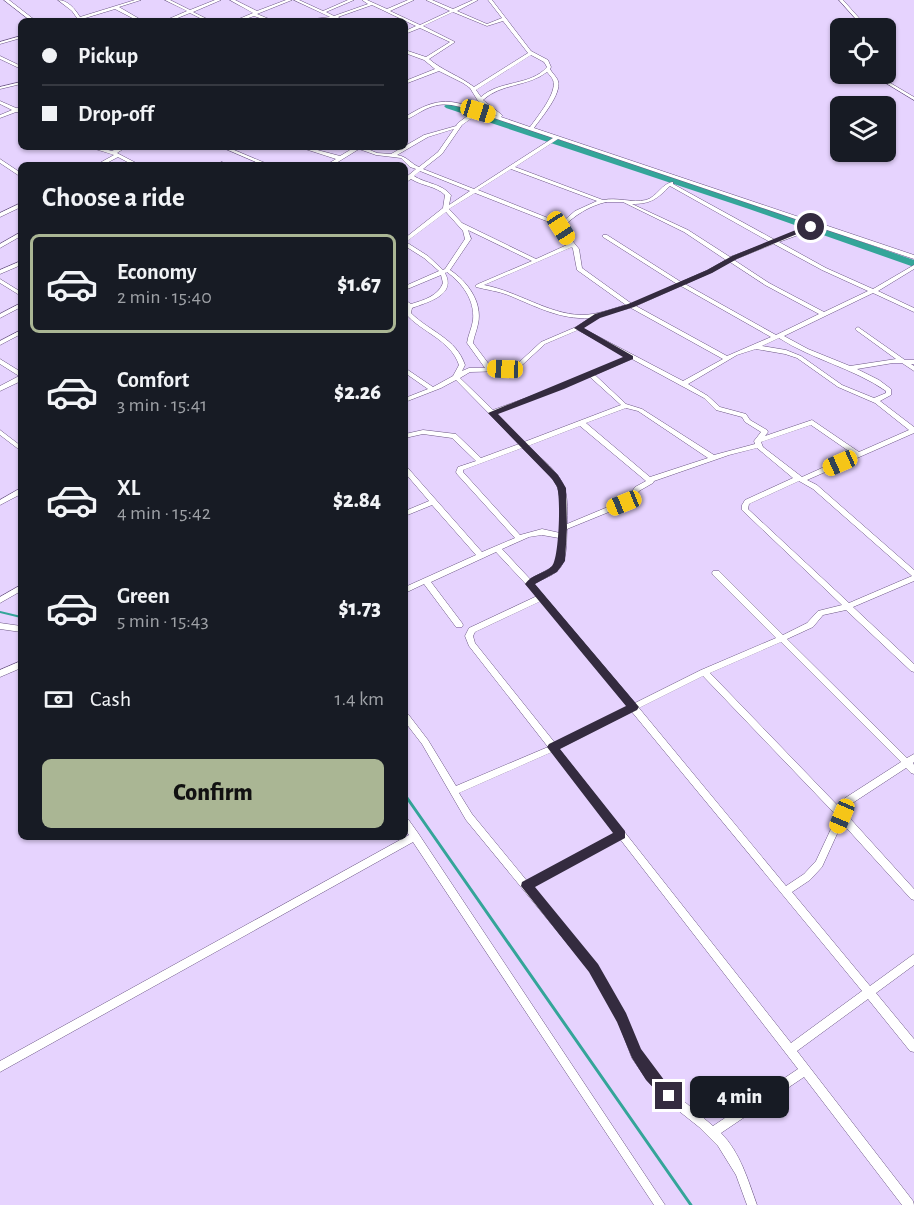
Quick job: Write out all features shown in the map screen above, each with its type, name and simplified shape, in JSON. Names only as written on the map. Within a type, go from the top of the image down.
[{"type":"street","points":[[6,0],[30,18]]},
{"type":"street","points":[[60,0],[75,10],[80,18]]},
{"type":"street","points":[[112,0],[116,7],[136,18]]},
{"type":"street","points":[[86,18],[139,0]]},
{"type":"street","points":[[167,0],[203,18]]},
{"type":"street","points":[[173,18],[219,0]]},
{"type":"street","points":[[232,0],[265,18]]},
{"type":"street","points":[[244,18],[290,0]]},
{"type":"street","points":[[296,0],[334,17]]},
{"type":"street","points":[[323,12],[352,0]]},
{"type":"street","points":[[364,0],[404,18]]},
{"type":"street","points":[[388,10],[412,0]]},
{"type":"street","points":[[428,0],[487,25],[504,19]]},
{"type":"street","points":[[408,32],[476,0]]},
{"type":"street","points":[[490,0],[531,53],[546,61],[548,70],[555,81],[556,87],[532,128]]},
{"type":"street","points":[[841,0],[857,18]]},
{"type":"street","points":[[327,18],[373,3]]},
{"type":"street","points":[[408,20],[453,42],[426,59]]},
{"type":"street","points":[[0,34],[9,40]]},
{"type":"street","points":[[0,43],[18,38]]},
{"type":"street","points":[[408,52],[459,77],[474,89],[480,100],[501,117]]},
{"type":"street","points":[[474,89],[531,53]]},
{"type":"street","points":[[0,57],[18,66]]},
{"type":"street","points":[[408,82],[439,69]]},
{"type":"street","points":[[480,100],[492,89],[529,79],[548,70]]},
{"type":"street","points":[[0,88],[18,84]]},
{"type":"street","points":[[889,84],[914,99]]},
{"type":"street","points":[[408,115],[432,103],[444,101],[501,117],[914,257]]},
{"type":"street","points":[[0,102],[18,110]]},
{"type":"street","points":[[0,117],[18,110]]},
{"type":"street","points":[[408,147],[426,136],[457,127],[478,111]]},
{"type":"street","points":[[408,179],[444,149],[457,127]]},
{"type":"street","points":[[408,241],[473,190],[558,136]]},
{"type":"street","points":[[101,150],[131,162]]},
{"type":"street","points":[[103,162],[120,150]]},
{"type":"street","points":[[230,150],[260,162]]},
{"type":"street","points":[[312,150],[340,158]]},
{"type":"street","points":[[334,162],[354,150]]},
{"type":"street","points":[[366,150],[376,154],[404,158],[407,162]]},
{"type":"street","points":[[392,156],[402,150]]},
{"type":"street","points":[[0,162],[18,172]]},
{"type":"street","points":[[408,163],[554,222],[577,252],[576,261],[579,269],[631,306],[728,359]]},
{"type":"street","points":[[0,172],[9,167]]},
{"type":"street","points":[[510,167],[603,202]]},
{"type":"street","points":[[408,287],[445,271],[467,242],[466,231],[446,209],[448,195],[446,190],[418,182],[411,177]]},
{"type":"street","points":[[560,227],[579,211],[603,202],[652,200],[680,177]]},
{"type":"street","points":[[669,184],[774,242],[914,310]]},
{"type":"street","points":[[625,202],[686,231],[780,292],[823,314]]},
{"type":"street","points":[[0,215],[18,207]]},
{"type":"street","points":[[458,224],[537,261]]},
{"type":"street","points":[[477,286],[500,290],[564,316],[582,318],[598,316],[631,306],[730,260],[816,224]]},
{"type":"street","points":[[605,236],[681,284],[797,348],[849,368],[873,379],[889,390],[889,394],[874,401]]},
{"type":"street","points":[[0,246],[18,237]]},
{"type":"street","points":[[408,245],[445,271],[458,277],[469,290],[476,317],[470,343],[489,369]]},
{"type":"street","points":[[469,290],[572,245]]},
{"type":"street","points":[[0,272],[18,264]]},
{"type":"street","points":[[683,384],[728,359],[872,291],[914,267]]},
{"type":"street","points":[[408,304],[443,291],[446,282],[445,271]]},
{"type":"street","points":[[1,283],[18,291]]},
{"type":"street","points":[[0,316],[18,307]]},
{"type":"street","points":[[408,313],[415,321],[457,351],[462,365],[456,377]]},
{"type":"street","points":[[408,399],[432,390],[469,370],[505,369],[518,366],[543,343],[578,328],[598,316]]},
{"type":"street","points":[[578,328],[683,384],[706,398],[718,409],[744,415],[747,421],[765,432],[758,444]]},
{"type":"street","points":[[858,329],[914,369]]},
{"type":"street","points":[[0,343],[18,334]]},
{"type":"street","points":[[756,347],[792,354],[840,386],[874,401],[914,430]]},
{"type":"street","points":[[492,413],[591,375],[630,357]]},
{"type":"street","points":[[849,368],[902,360],[914,362]]},
{"type":"street","points":[[0,361],[18,375]]},
{"type":"street","points":[[408,372],[432,390]]},
{"type":"street","points":[[591,375],[625,406],[640,410],[713,458]]},
{"type":"street","points":[[456,377],[561,485],[562,532],[559,565],[530,584]]},
{"type":"street","points":[[0,389],[18,379]]},
{"type":"street","points":[[519,538],[459,472],[461,468],[625,406]]},
{"type":"street","points":[[408,588],[519,538],[542,532],[562,532],[629,501],[637,489],[651,481],[758,444],[812,422],[858,454]]},
{"type":"street","points":[[580,423],[651,481]]},
{"type":"street","points":[[914,430],[747,502],[744,508],[914,669]]},
{"type":"street","points":[[0,432],[18,447]]},
{"type":"street","points":[[408,435],[423,432],[454,436],[480,461]]},
{"type":"street","points":[[454,791],[552,747],[704,672],[810,625],[821,613],[847,607],[914,576],[815,487],[801,479],[758,444]]},
{"type":"street","points":[[408,473],[480,555]]},
{"type":"street","points":[[0,503],[18,493]]},
{"type":"street","points":[[408,513],[432,502]]},
{"type":"street","points":[[497,548],[542,597],[914,1047]]},
{"type":"street","points":[[716,573],[781,639],[910,760],[914,770]]},
{"type":"street","points":[[426,581],[459,625]]},
{"type":"street","points":[[0,600],[18,590]]},
{"type":"street","points":[[542,597],[472,630],[469,636],[472,644],[909,1205]]},
{"type":"street","points":[[0,626],[18,629]]},
{"type":"street","points":[[0,674],[18,665]]},
{"type":"street","points":[[704,672],[842,816],[914,896]]},
{"type":"street","points":[[408,720],[425,742],[469,817],[593,968],[622,1018],[636,1054],[651,1076],[669,1096],[713,1132],[735,1162],[752,1205]]},
{"type":"street","points":[[786,891],[807,877],[819,864],[848,801],[910,760]]},
{"type":"street","points":[[408,826],[660,1205]]},
{"type":"street","points":[[526,886],[621,834]]},
{"type":"street","points":[[408,840],[415,836]]},
{"type":"street","points":[[0,1068],[408,840]]},
{"type":"street","points":[[790,1050],[914,959]]},
{"type":"street","points":[[713,1132],[805,1070]]},
{"type":"waterway","points":[[449,106],[753,207],[914,264]]},
{"type":"waterway","points":[[0,612],[18,616]]},
{"type":"waterway","points":[[408,799],[691,1205]]},
{"type":"route","points":[[669,1096],[636,1054],[622,1018],[593,968],[526,886],[621,834],[552,747],[633,707],[530,584],[537,577],[551,572],[559,565],[563,528],[562,488],[555,477],[492,413],[608,368],[630,357],[578,328],[598,316],[631,306],[710,271],[735,257],[811,227]]}]
